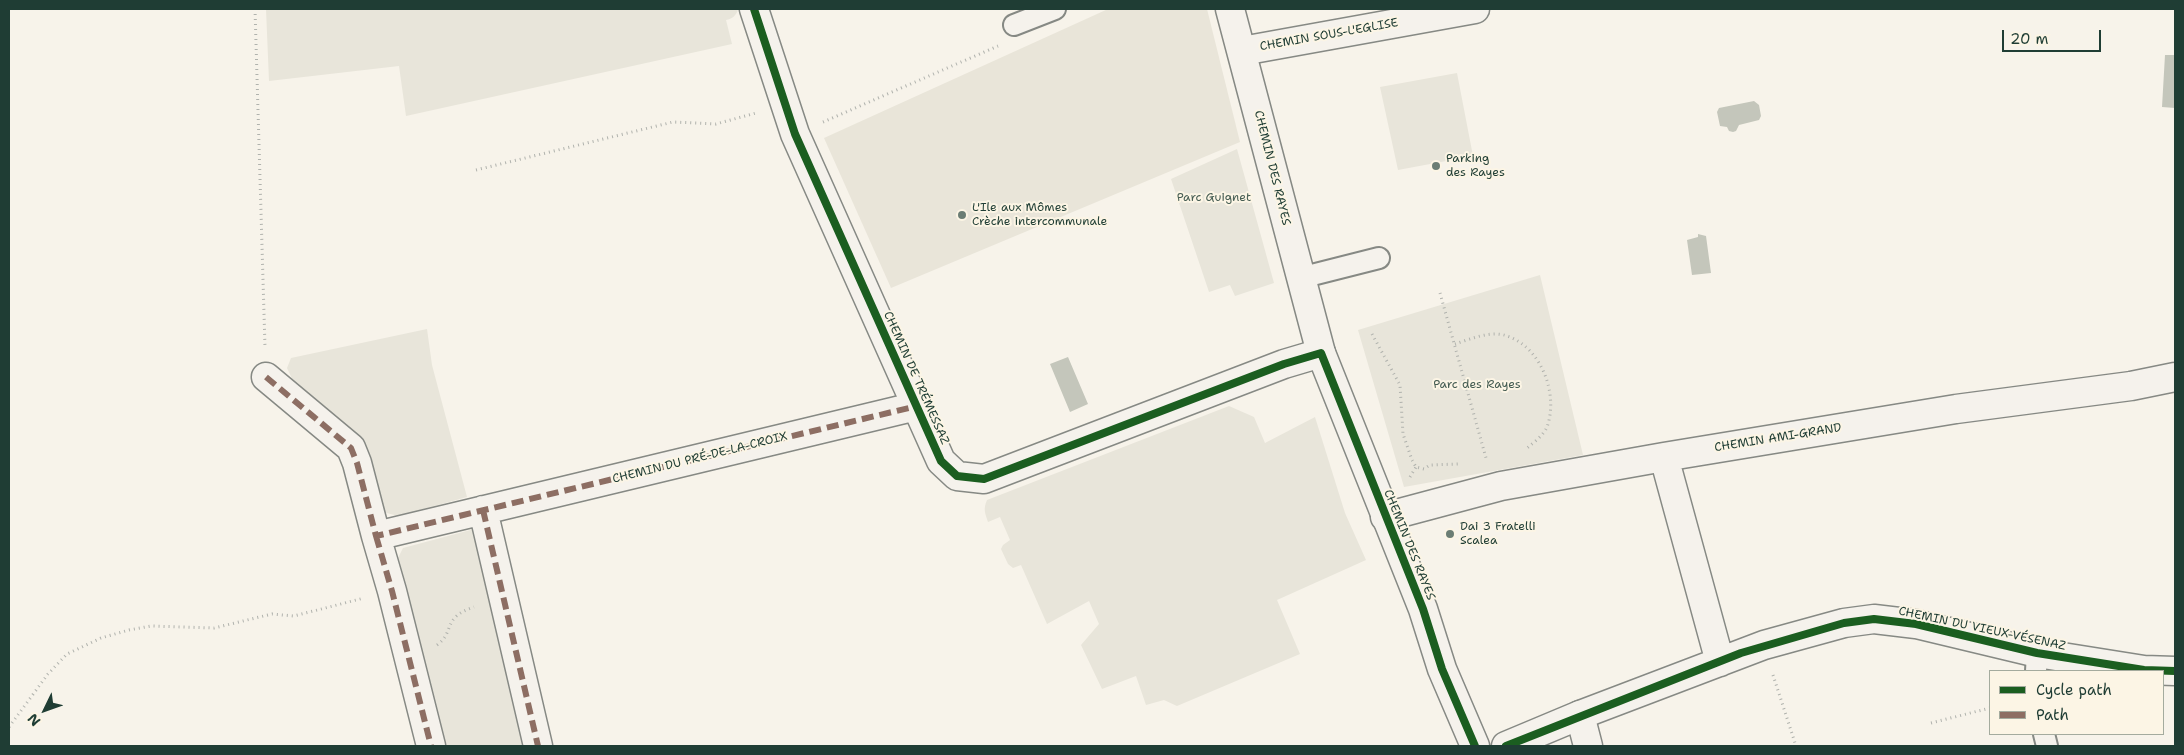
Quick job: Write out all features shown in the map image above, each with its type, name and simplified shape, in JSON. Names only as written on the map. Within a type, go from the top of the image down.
[{"type":"street","name":"CHEMIN DE TRÉMESSAZ","points":[[754,9],[791,122],[941,461],[957,476],[984,479],[1284,364],[1321,353]]},
{"type":"street","name":"CHEMIN DES RAYES","points":[[1230,9],[1321,353],[1423,609],[1442,669],[1475,746]]},
{"type":"street","name":"CHEMIN SOUS-L'EGLISE","points":[[1242,51],[1475,9]]},
{"type":"street","points":[[266,377],[351,448],[357,463],[392,591],[431,746]]},
{"type":"street","name":"CHEMIN AMI-GRAND","points":[[1385,517],[1495,488],[1664,457],[1956,409],[2131,386],[2175,377]]},
{"type":"street","name":"CHEMIN DU PRÉ-DE-LA-CROIX","points":[[376,536],[917,406]]},
{"type":"street","points":[[1664,457],[1720,662]]},
{"type":"street","points":[[483,510],[538,746]]},
{"type":"street","name":"CHEMIN DU VIEUX-VÉSENAZ","points":[[1506,746],[1580,715],[1764,645],[1844,623],[1874,619],[1916,624],[2037,662],[2144,670]]},
{"type":"street","points":[[1580,715],[1588,746]]},
{"type":"lane","points":[[1014,25],[1055,9]]},
{"type":"lane","points":[[1300,278],[1379,258]]},
{"type":"path","points":[[255,9],[266,377]]},
{"type":"path","points":[[476,170],[673,122],[716,124],[749,114],[791,122],[1009,41],[1014,25]]},
{"type":"path","points":[[1440,293],[1495,488]]},
{"type":"path","points":[[1372,334],[1400,384],[1403,434],[1416,467],[1424,469],[1430,465],[1443,463],[1464,464]]},
{"type":"path","points":[[1455,344],[1487,335],[1506,335],[1529,350],[1543,370],[1550,392],[1550,416],[1546,428],[1535,441],[1520,452]]},
{"type":"path","points":[[9,727],[48,674],[67,654],[101,638],[151,626],[214,628],[272,614],[294,616],[392,591]]},
{"type":"path","points":[[407,652],[438,644],[453,617],[460,612],[489,603],[504,604]]},
{"type":"path","points":[[1764,645],[1796,746]]},
{"type":"path","points":[[1931,723],[1989,708]]},
{"type":"shaded area","name":"L'Ile aux Mômes Crèche intercommunale","points":[[1108,9],[1207,9],[1240,142],[891,288],[824,138]]},
{"type":"shaded area","points":[[2165,55],[2175,55],[2175,108],[2162,107]]},
{"type":"shaded area","points":[[1754,101],[1759,105],[1761,116],[1759,120],[1739,125],[1736,131],[1733,132],[1729,131],[1727,127],[1720,126],[1717,112],[1719,108]]},
{"type":"shaded area","points":[[1698,234],[1706,236],[1711,273],[1692,275],[1687,240],[1698,237]]},
{"type":"shaded area","points":[[1068,357],[1088,404],[1070,412],[1050,364]]},
{"type":"green space","points":[[266,9],[738,9],[734,16],[726,20],[732,44],[406,116],[399,66],[269,81]]},
{"type":"green space","points":[[1457,73],[1473,156],[1398,170],[1380,87]]},
{"type":"green space","name":"Parc Guignet","points":[[1237,149],[1274,283],[1235,296],[1230,285],[1209,292],[1171,179]]},
{"type":"green space","name":"Parc des Rayes","points":[[1540,275],[1583,455],[1404,487],[1358,330]]},
{"type":"green space","points":[[427,329],[432,365],[467,497],[398,516],[383,512],[295,385],[287,368],[291,358]]},
{"type":"green space","points":[[1229,406],[1254,417],[1265,443],[1315,417],[1345,513],[1366,560],[1277,600],[1300,654],[1177,706],[1164,700],[1146,705],[1136,676],[1102,689],[1081,645],[1099,624],[1089,601],[1047,624],[1021,565],[1013,568],[1008,564],[1001,549],[1010,540],[1000,517],[988,522],[985,506],[987,500]]},
{"type":"green space","points":[[478,528],[529,746],[443,746],[398,558],[403,548]]},
{"type":"marked path","points":[[266,377],[351,448],[357,463],[376,536],[917,406]]},
{"type":"marked path","points":[[483,510],[538,746]]},
{"type":"marked path","points":[[376,536],[392,591],[431,746]]},
{"type":"cycle path","points":[[754,9],[795,134],[941,461],[957,476],[984,479],[1284,364],[1321,353],[1423,609],[1442,669],[1475,746]]},
{"type":"cycle path","points":[[1506,746],[1741,653],[1844,623],[1874,619],[1916,624],[2037,653],[2144,670]]},
{"type":"cycle path","points":[[2164,671],[2175,671]]},
{"type":"place","name":"Parking des Rayes","points":[[1436,166]]},
{"type":"place","name":"L'Ile aux Mômes Crèche intercommunale","points":[[962,215]]},
{"type":"place","name":"Dai 3 Fratelli Scalea","points":[[1450,534]]}]
